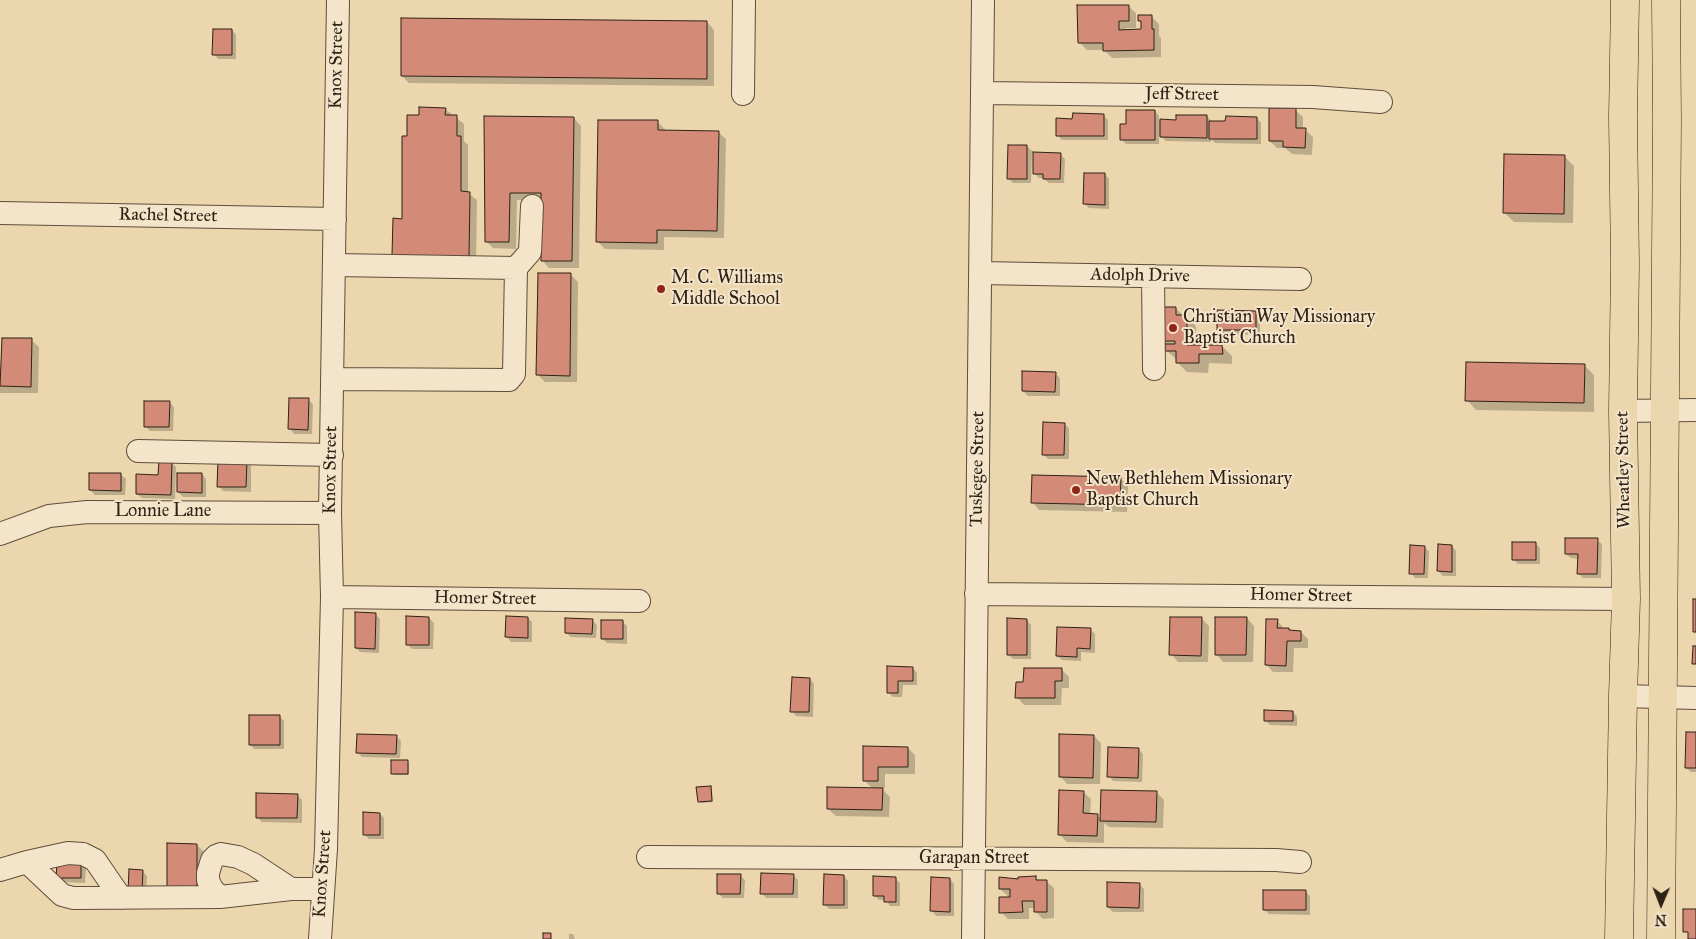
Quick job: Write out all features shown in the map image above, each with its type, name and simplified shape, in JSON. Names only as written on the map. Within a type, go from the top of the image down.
[{"type":"main road","name":"Wheatley Street","points":[[1619,930],[1626,599],[1623,411],[1625,0]]},
{"type":"main road","points":[[1619,930],[1661,930],[1667,138],[1666,0]]},
{"type":"main road","points":[[1623,137],[1667,138]]},
{"type":"street","name":"Knox Street","points":[[320,939],[326,849],[332,597],[330,513],[338,0]]},
{"type":"street","points":[[743,94],[744,0]]},
{"type":"street","name":"Tuskegee Street","points":[[973,939],[984,0]]},
{"type":"street","name":"Jeff Street","points":[[983,93],[1313,97],[1381,102]]},
{"type":"street","points":[[333,379],[509,380],[514,374],[516,268],[530,252],[532,206]]},
{"type":"street","name":"Rachel Street","points":[[0,213],[336,218]]},
{"type":"street","points":[[335,265],[516,268]]},
{"type":"street","name":"Adolph Drive","points":[[980,273],[1300,279]]},
{"type":"street","points":[[1153,276],[1154,369]]},
{"type":"street","points":[[1623,411],[1696,410]]},
{"type":"street","points":[[138,451],[332,455]]},
{"type":"street","name":"Lonnie Lane","points":[[0,534],[49,516],[87,512],[330,513]]},
{"type":"street","name":"Homer Street","points":[[976,594],[1626,599]]},
{"type":"street","name":"Homer Street","points":[[332,597],[638,601]]},
{"type":"street","points":[[1623,696],[1696,698]]},
{"type":"street","points":[[0,870],[68,853],[83,854],[95,860],[121,898]]},
{"type":"street","points":[[220,897],[212,889],[208,880],[208,873],[212,860],[221,854],[230,854],[253,864],[291,889]]},
{"type":"street","name":"Garapan Street","points":[[648,857],[1276,860],[1300,862]]},
{"type":"street","points":[[27,862],[62,895],[72,898],[220,897],[291,889],[323,889]]},
{"type":"building","points":[[1077,5],[1129,5],[1129,21],[1119,21],[1119,30],[1141,29],[1141,21],[1138,21],[1138,15],[1152,15],[1154,50],[1103,51],[1103,43],[1078,43]]},
{"type":"building","points":[[401,18],[707,21],[707,79],[401,76]]},
{"type":"building","points":[[213,29],[232,29],[232,55],[212,55]]},
{"type":"building","points":[[419,107],[446,108],[445,115],[457,115],[457,136],[461,136],[461,191],[470,192],[469,257],[392,255],[393,218],[402,219],[402,136],[407,136],[407,115],[419,115]]},
{"type":"building","points":[[1269,108],[1296,108],[1296,128],[1306,128],[1305,148],[1283,147],[1283,141],[1269,141]]},
{"type":"building","points":[[1126,110],[1155,110],[1155,140],[1120,140],[1120,124],[1126,124]]},
{"type":"building","points":[[1073,113],[1104,114],[1104,136],[1056,136],[1056,118],[1072,119]]},
{"type":"building","points":[[1176,115],[1207,115],[1207,138],[1160,137],[1160,119],[1176,120]]},
{"type":"building","points":[[484,116],[574,117],[572,261],[541,261],[541,193],[510,193],[509,242],[485,242]]},
{"type":"building","points":[[1226,116],[1257,117],[1257,139],[1209,139],[1209,121],[1225,121]]},
{"type":"building","points":[[598,120],[658,120],[658,130],[719,131],[717,231],[657,230],[657,243],[596,242]]},
{"type":"building","points":[[1008,145],[1027,145],[1027,179],[1007,179]]},
{"type":"building","points":[[1033,152],[1061,153],[1060,179],[1043,179],[1043,174],[1033,174]]},
{"type":"building","points":[[1504,154],[1565,155],[1564,214],[1503,213]]},
{"type":"building","points":[[1084,173],[1105,173],[1105,205],[1083,204]]},
{"type":"building","points":[[538,273],[571,273],[570,376],[536,375]]},
{"type":"building","name":"Christian Way Missionary Baptist Church","points":[[1161,307],[1176,307],[1176,315],[1187,315],[1187,345],[1222,345],[1223,354],[1199,354],[1199,363],[1176,363],[1176,351],[1165,351],[1165,344],[1175,344],[1175,341],[1160,341]]},
{"type":"building","points":[[1217,310],[1256,311],[1256,330],[1217,330]]},
{"type":"building","points":[[2,338],[32,338],[31,387],[0,386]]},
{"type":"building","points":[[1466,362],[1585,364],[1584,403],[1465,401]]},
{"type":"building","points":[[1022,371],[1056,372],[1055,392],[1022,391]]},
{"type":"building","points":[[289,398],[309,398],[308,430],[288,429]]},
{"type":"building","points":[[144,401],[170,401],[169,427],[144,427]]},
{"type":"building","points":[[1043,422],[1065,423],[1064,455],[1042,455]]},
{"type":"building","points":[[218,460],[247,460],[246,487],[217,487]]},
{"type":"building","points":[[159,461],[172,461],[171,495],[136,494],[136,474],[158,475]]},
{"type":"building","points":[[89,473],[121,473],[121,491],[89,490]]},
{"type":"building","points":[[177,473],[202,473],[202,493],[177,492]]},
{"type":"building","name":"New Bethlehem Missionary Baptist Church","points":[[1032,475],[1121,477],[1120,505],[1031,503]]},
{"type":"building","points":[[1565,538],[1598,538],[1597,574],[1577,574],[1578,554],[1565,554]]},
{"type":"building","points":[[1512,542],[1536,542],[1536,560],[1512,560]]},
{"type":"building","points":[[1438,544],[1452,545],[1452,572],[1437,571]]},
{"type":"building","points":[[1410,545],[1425,546],[1424,574],[1409,574]]},
{"type":"building","points":[[1693,599],[1696,599],[1696,632],[1693,632]]},
{"type":"building","points":[[355,612],[376,613],[375,649],[355,648]]},
{"type":"building","points":[[406,616],[429,617],[429,645],[406,645]]},
{"type":"building","points":[[506,616],[528,617],[528,638],[505,637]]},
{"type":"building","points":[[1170,617],[1202,617],[1201,656],[1169,655]]},
{"type":"building","points":[[1215,617],[1247,617],[1246,655],[1215,655]]},
{"type":"building","points":[[565,618],[593,619],[592,634],[565,633]]},
{"type":"building","points":[[1007,618],[1027,619],[1027,655],[1007,655]]},
{"type":"building","points":[[1266,619],[1278,619],[1277,628],[1301,631],[1301,641],[1287,641],[1286,666],[1265,665]]},
{"type":"building","points":[[601,620],[623,620],[623,639],[601,639]]},
{"type":"building","points":[[1057,627],[1091,628],[1090,649],[1077,648],[1077,657],[1056,656]]},
{"type":"building","points":[[1693,646],[1696,646],[1696,664],[1692,664]]},
{"type":"building","points":[[887,666],[913,667],[913,681],[898,681],[898,693],[887,693]]},
{"type":"building","points":[[1024,668],[1062,668],[1062,681],[1055,681],[1055,698],[1015,698],[1016,682],[1023,682]]},
{"type":"building","points":[[792,677],[810,678],[809,712],[790,712]]},
{"type":"building","points":[[1264,710],[1293,711],[1293,721],[1264,721]]},
{"type":"building","points":[[249,715],[280,715],[280,745],[249,745]]},
{"type":"building","points":[[1686,732],[1696,732],[1696,768],[1685,768]]},
{"type":"building","points":[[357,734],[397,735],[396,754],[356,753]]},
{"type":"building","points":[[1059,734],[1094,735],[1093,778],[1059,777]]},
{"type":"building","points":[[863,746],[908,747],[908,767],[878,767],[878,781],[863,781]]},
{"type":"building","points":[[1108,747],[1139,748],[1138,778],[1107,777]]},
{"type":"building","points":[[391,760],[408,760],[408,774],[391,774]]},
{"type":"building","points":[[711,786],[712,801],[698,802],[696,787]]},
{"type":"building","points":[[827,787],[883,788],[882,810],[827,809]]},
{"type":"building","points":[[1059,790],[1084,791],[1083,813],[1098,814],[1097,836],[1058,835]]},
{"type":"building","points":[[1101,790],[1157,791],[1156,822],[1100,821]]},
{"type":"building","points":[[256,793],[298,794],[297,818],[256,818]]},
{"type":"building","points":[[363,812],[380,813],[380,835],[363,835]]},
{"type":"building","points":[[167,843],[197,844],[197,888],[167,887]]},
{"type":"building","points":[[57,863],[81,863],[81,878],[56,878]]},
{"type":"building","points":[[129,869],[143,870],[142,891],[128,891]]},
{"type":"building","points":[[761,873],[794,874],[793,894],[760,894]]},
{"type":"building","points":[[717,874],[741,874],[740,894],[717,894]]},
{"type":"building","points":[[824,874],[844,875],[844,905],[823,905]]},
{"type":"building","points":[[873,876],[896,877],[896,902],[884,902],[884,896],[873,896]]},
{"type":"building","points":[[1036,876],[1036,880],[1047,880],[1047,912],[1034,912],[1034,901],[1022,901],[1023,912],[999,913],[999,897],[1010,897],[1010,889],[999,889],[999,877],[1018,879],[1018,877]]},
{"type":"building","points":[[931,877],[950,878],[950,912],[930,911]]},
{"type":"building","points":[[1107,882],[1140,883],[1139,908],[1107,907]]},
{"type":"building","points":[[1263,890],[1306,890],[1306,910],[1263,910]]},
{"type":"building","points":[[1683,909],[1696,909],[1696,939],[1688,939],[1688,932],[1683,932]]},
{"type":"building","points":[[543,933],[551,933],[551,939],[543,939]]},
{"type":"place","name":"M. C. Williams Middle School","points":[[661,289]]},
{"type":"place","name":"Christian Way Missionary Baptist Church","points":[[1173,328]]},
{"type":"place","name":"New Bethlehem Missionary Baptist Church","points":[[1076,490]]}]
